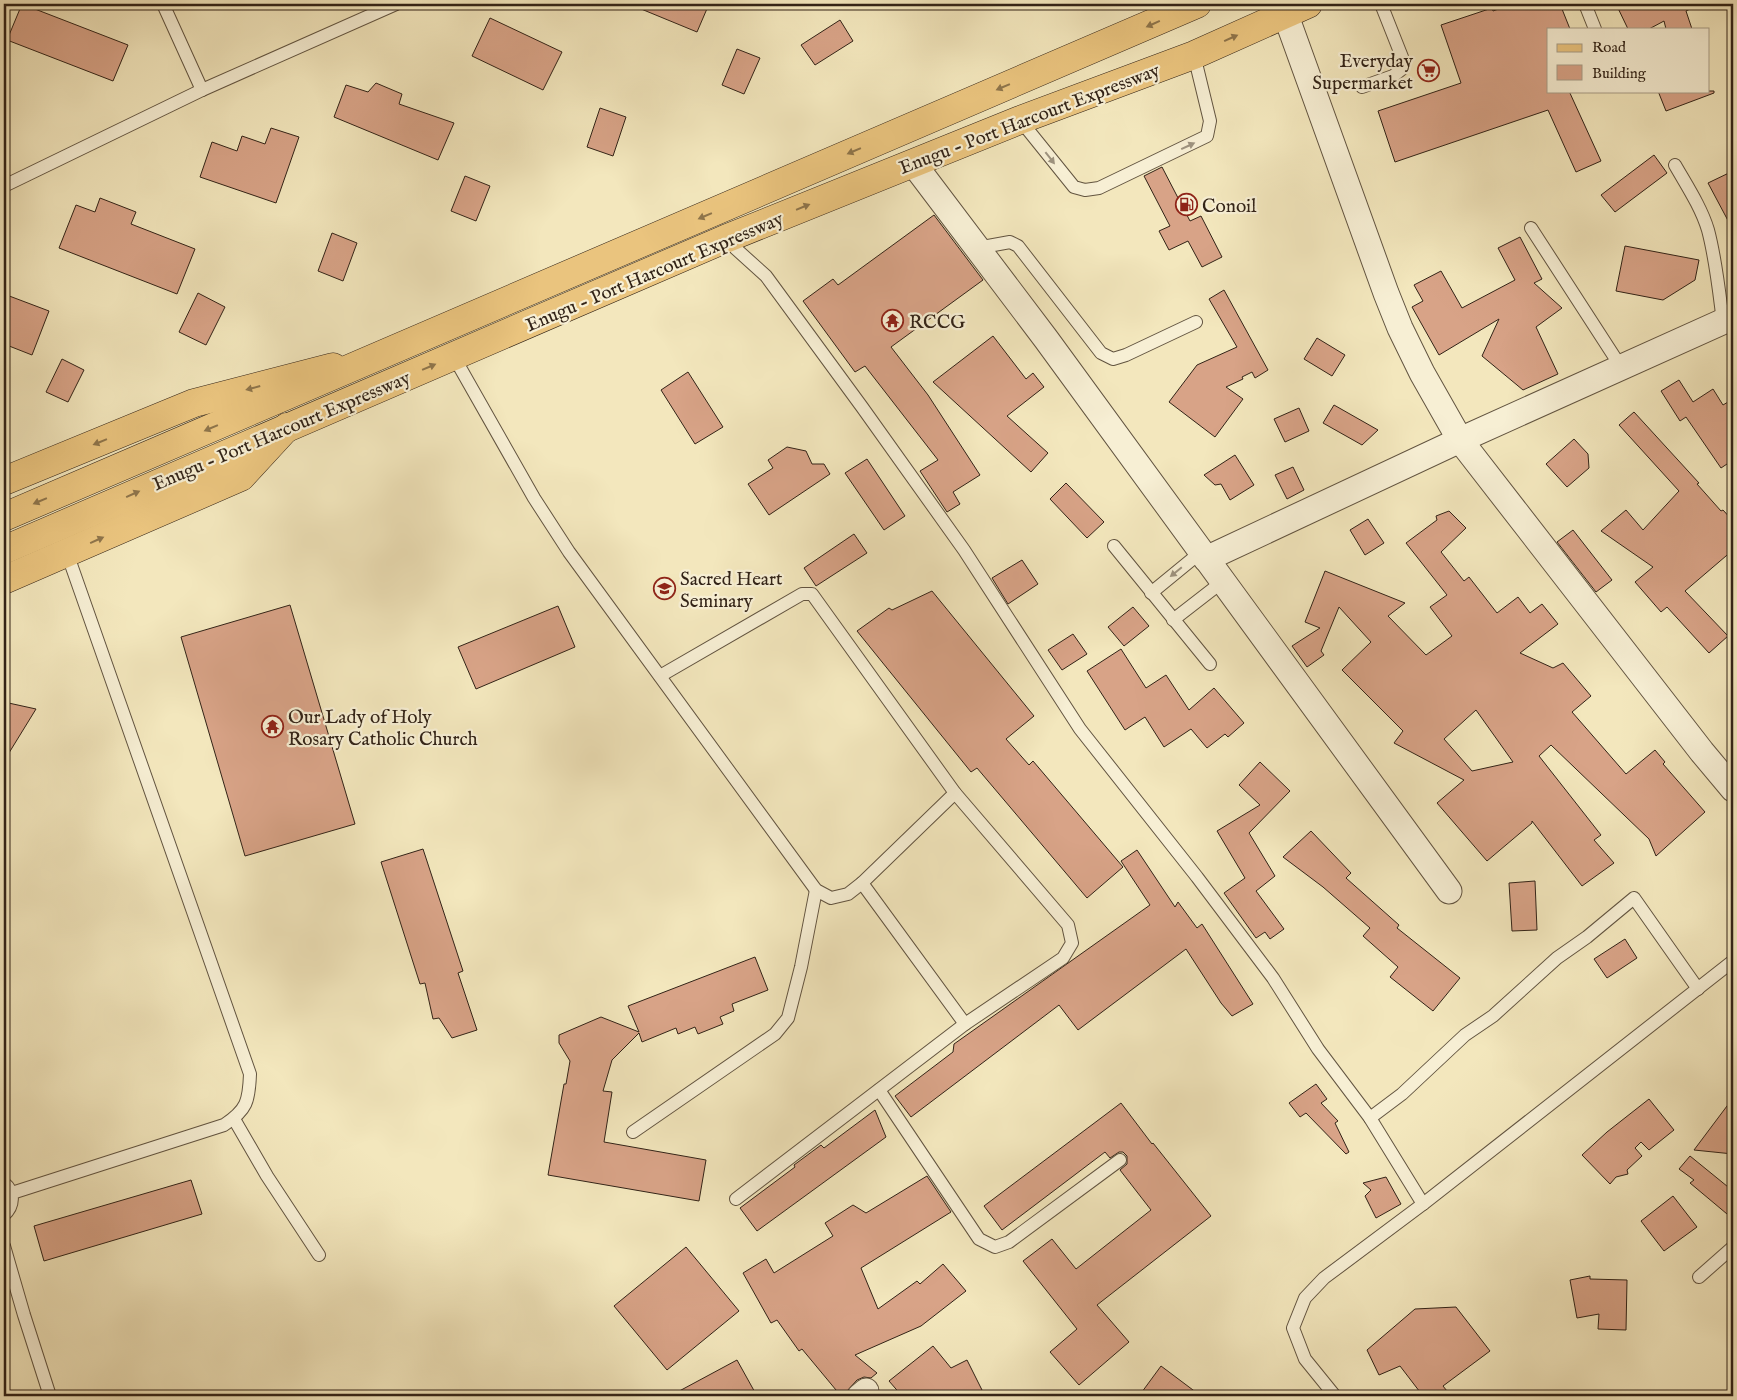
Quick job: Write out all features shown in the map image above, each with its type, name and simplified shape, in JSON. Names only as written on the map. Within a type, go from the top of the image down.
[{"type":"main road","name":"Enugu - Port Harcourt Expressway","points":[[4,517],[1197,4]]},
{"type":"main road","name":"Enugu - Port Harcourt Expressway","points":[[4,550],[725,239],[1020,120],[1194,55],[1292,7]]},
{"type":"main road","points":[[4,482],[194,403],[385,353]]},
{"type":"main road","points":[[4,580],[241,476],[287,427]]},
{"type":"street","points":[[1292,7],[1386,293],[1400,328],[1422,373],[1460,440],[1702,752],[1733,789]]},
{"type":"street","points":[[913,163],[1046,339],[1449,891]]},
{"type":"street","points":[[1203,556],[1728,320]]},
{"type":"lane","points":[[163,4],[202,90]]},
{"type":"lane","points":[[4,186],[202,90],[396,4]]},
{"type":"lane","points":[[1362,87],[1393,76],[1402,69],[1402,58],[1382,4]]},
{"type":"lane","points":[[1585,4],[1594,28]]},
{"type":"lane","points":[[1020,120],[1074,187],[1085,190],[1099,188],[1207,136],[1210,121],[1194,55]]},
{"type":"lane","points":[[1675,164],[1696,201],[1707,229],[1728,320]]},
{"type":"lane","points":[[1531,228],[1621,367]]},
{"type":"lane","points":[[725,239],[766,276],[857,399],[964,550],[1080,728],[1273,978],[1318,1049],[1370,1118],[1423,1204]]},
{"type":"lane","points":[[977,248],[1010,242],[1018,246],[1101,353],[1113,359],[1126,355],[1196,322]]},
{"type":"lane","points":[[454,357],[534,498],[569,552],[816,890],[832,898],[848,894],[862,883],[955,793]]},
{"type":"lane","points":[[1114,546],[1210,664]]},
{"type":"lane","points":[[4,1216],[11,1206],[8,1188],[224,1125],[240,1115],[250,1093],[250,1074],[67,552]]},
{"type":"lane","points":[[1151,592],[1203,556]]},
{"type":"lane","points":[[1173,620],[1222,582]]},
{"type":"lane","points":[[660,676],[802,594],[812,594],[955,793],[1068,925],[1072,943],[1063,958],[965,1024],[736,1199]]},
{"type":"lane","points":[[862,883],[965,1024]]},
{"type":"lane","points":[[633,1132],[775,1034],[788,1018],[816,890]]},
{"type":"lane","points":[[1370,1118],[1402,1094],[1464,1035],[1493,1016],[1557,958],[1587,937],[1634,898],[1698,990]]},
{"type":"lane","points":[[1335,1396],[1305,1359],[1293,1328],[1305,1298],[1324,1278],[1423,1204],[1733,961]]},
{"type":"lane","points":[[880,1090],[979,1239],[995,1247],[1009,1242],[1120,1160]]},
{"type":"lane","points":[[234,1119],[267,1176],[319,1255]]},
{"type":"lane","points":[[4,1246],[50,1396]]},
{"type":"lane","points":[[1699,1277],[1733,1247]]},
{"type":"building","points":[[22,4],[128,45],[113,81],[7,40]]},
{"type":"building","points":[[629,4],[709,4],[697,32]]},
{"type":"building","points":[[1512,4],[1560,4],[1570,28],[1547,28],[1547,92],[1569,92],[1601,161],[1576,172],[1548,110],[1395,162],[1378,111],[1461,83],[1441,25],[1492,8],[1493,11]]},
{"type":"building","points":[[1616,4],[1700,4],[1686,11],[1692,28],[1666,28],[1664,21],[1651,28],[1628,28]]},
{"type":"building","points":[[490,18],[562,52],[543,90],[472,56]]},
{"type":"building","points":[[840,20],[853,41],[815,65],[801,45]]},
{"type":"building","points":[[737,49],[760,58],[744,94],[722,85]]},
{"type":"building","points":[[376,83],[402,94],[399,104],[454,123],[438,160],[334,117],[346,85],[368,92]]},
{"type":"building","points":[[1714,91],[1714,93],[1666,111],[1658,92]]},
{"type":"building","points":[[600,108],[626,117],[613,156],[587,147]]},
{"type":"building","points":[[271,128],[299,137],[276,203],[200,177],[212,142],[237,151],[242,136],[265,144]]},
{"type":"building","points":[[1654,155],[1667,173],[1615,212],[1601,195]]},
{"type":"building","points":[[1162,167],[1190,221],[1201,216],[1222,257],[1202,267],[1188,241],[1169,250],[1159,231],[1170,226],[1144,176]]},
{"type":"building","points":[[1733,171],[1733,230],[1708,183]]},
{"type":"building","points":[[465,176],[490,186],[476,221],[451,211]]},
{"type":"building","points":[[100,198],[136,212],[131,224],[195,249],[177,294],[59,248],[76,205],[95,212]]},
{"type":"building","points":[[934,215],[983,280],[891,347],[928,395],[980,475],[953,492],[960,504],[947,512],[920,471],[938,460],[865,366],[855,372],[803,301],[833,279],[838,285]]},
{"type":"building","points":[[332,233],[357,243],[343,281],[318,271]]},
{"type":"building","points":[[1520,237],[1542,279],[1534,283],[1562,308],[1536,327],[1558,374],[1523,390],[1482,356],[1499,319],[1439,355],[1412,307],[1423,301],[1414,285],[1441,271],[1462,308],[1515,280],[1498,248]]},
{"type":"building","points":[[1625,246],[1699,260],[1695,280],[1663,300],[1616,291]]},
{"type":"building","points":[[1224,290],[1268,370],[1255,378],[1252,372],[1242,377],[1243,379],[1226,387],[1243,399],[1215,437],[1169,402],[1197,365],[1237,347],[1209,299]]},
{"type":"building","points":[[198,293],[225,307],[206,345],[179,332]]},
{"type":"building","points":[[4,294],[49,311],[32,355],[4,344]]},
{"type":"building","points":[[993,336],[1026,379],[1033,373],[1044,387],[1007,416],[1048,453],[1031,472],[933,382]]},
{"type":"building","points":[[1317,338],[1345,355],[1332,376],[1304,359]]},
{"type":"building","points":[[62,359],[84,370],[68,402],[46,392]]},
{"type":"building","points":[[688,372],[723,427],[695,444],[661,390]]},
{"type":"building","points":[[1679,380],[1693,402],[1713,389],[1723,405],[1733,399],[1733,460],[1721,468],[1686,417],[1680,421],[1661,391]]},
{"type":"building","points":[[1334,405],[1378,430],[1362,445],[1323,423]]},
{"type":"building","points":[[1299,408],[1309,431],[1285,442],[1274,419]]},
{"type":"building","points":[[1634,412],[1699,483],[1697,484],[1721,511],[1723,510],[1733,521],[1733,550],[1685,591],[1728,636],[1709,653],[1667,607],[1661,612],[1635,582],[1653,567],[1601,531],[1626,510],[1643,530],[1679,491],[1619,425]]},
{"type":"building","points":[[1574,439],[1588,454],[1589,468],[1567,487],[1546,464]]},
{"type":"building","points":[[787,447],[806,451],[812,464],[824,464],[830,474],[769,515],[748,484],[773,468],[768,460]]},
{"type":"building","points":[[1235,455],[1254,485],[1230,500],[1221,484],[1215,485],[1204,475]]},
{"type":"building","points":[[867,459],[905,516],[884,530],[845,473]]},
{"type":"building","points":[[1293,467],[1304,490],[1287,499],[1275,475]]},
{"type":"building","points":[[1066,483],[1104,522],[1087,538],[1050,499]]},
{"type":"building","points":[[1449,511],[1466,528],[1441,552],[1464,581],[1469,577],[1497,613],[1518,597],[1530,613],[1542,604],[1558,624],[1520,653],[1553,668],[1563,663],[1591,696],[1572,712],[1626,774],[1655,750],[1665,762],[1663,764],[1705,812],[1656,856],[1649,839],[1551,745],[1539,756],[1601,835],[1594,840],[1614,863],[1582,886],[1532,821],[1487,861],[1437,803],[1464,780],[1394,743],[1403,731],[1342,670],[1371,642],[1339,607],[1321,651],[1324,655],[1307,667],[1292,646],[1320,628],[1305,622],[1325,571],[1405,603],[1388,616],[1426,655],[1452,636],[1430,607],[1447,595],[1406,543],[1437,520],[1436,516]],"holes":[[[1476,710],[1513,762],[1472,771],[1444,739]]]},
{"type":"building","points":[[1368,519],[1384,543],[1365,555],[1350,530]]},
{"type":"building","points":[[1573,530],[1612,580],[1596,592],[1557,542]]},
{"type":"building","points":[[854,534],[867,553],[816,586],[804,568]]},
{"type":"building","points":[[1022,560],[1038,584],[1008,604],[992,578]]},
{"type":"building","points":[[932,591],[1034,716],[1006,739],[1029,765],[1033,761],[1123,867],[1087,898],[977,768],[971,772],[857,631],[889,608],[892,610]]},
{"type":"building","points":[[290,605],[355,824],[245,856],[181,637]]},
{"type":"building","points":[[558,606],[575,647],[476,689],[458,647]]},
{"type":"building","points":[[1133,607],[1149,626],[1124,646],[1108,627]]},
{"type":"building","points":[[1073,634],[1087,654],[1062,670],[1048,650]]},
{"type":"building","points":[[1121,649],[1146,688],[1166,675],[1189,710],[1214,688],[1244,723],[1228,737],[1225,734],[1207,748],[1191,729],[1164,747],[1145,717],[1125,730],[1087,671]]},
{"type":"building","points":[[4,702],[36,709],[4,761]]},
{"type":"building","points":[[1260,762],[1290,791],[1249,833],[1275,876],[1256,891],[1284,929],[1270,939],[1265,932],[1256,938],[1224,893],[1245,878],[1217,831],[1260,805],[1239,785]]},
{"type":"building","points":[[1311,831],[1351,873],[1346,878],[1399,925],[1397,928],[1460,978],[1433,1011],[1390,977],[1398,967],[1363,936],[1370,928],[1323,887],[1283,857]]},
{"type":"building","points":[[423,849],[463,971],[458,973],[477,1030],[452,1038],[439,1018],[433,1019],[425,983],[420,984],[381,862]]},
{"type":"building","points":[[1137,850],[1175,907],[1178,902],[1197,928],[1202,924],[1253,1004],[1232,1016],[1221,1003],[1186,949],[1078,1030],[1059,1005],[911,1117],[895,1096],[953,1052],[954,1044],[1150,905],[1121,861]]},
{"type":"building","points":[[1535,881],[1537,930],[1512,931],[1509,883]]},
{"type":"building","points":[[1625,939],[1637,958],[1607,978],[1594,959]]},
{"type":"building","points":[[755,957],[768,990],[732,1004],[734,1011],[720,1017],[723,1024],[698,1034],[695,1027],[678,1034],[676,1028],[642,1042],[639,1033],[612,1060],[603,1091],[612,1092],[604,1142],[706,1160],[699,1201],[548,1175],[564,1084],[566,1084],[570,1061],[559,1043],[559,1035],[601,1017],[639,1032],[628,1006]]},
{"type":"building","points":[[1316,1084],[1327,1099],[1321,1103],[1338,1121],[1335,1123],[1349,1152],[1346,1154],[1306,1113],[1300,1117],[1289,1103]]},
{"type":"building","points":[[1733,1098],[1733,1154],[1694,1150]]},
{"type":"building","points":[[1649,1099],[1674,1130],[1649,1150],[1641,1142],[1635,1148],[1642,1156],[1627,1170],[1628,1174],[1616,1177],[1610,1184],[1582,1155],[1607,1132]]},
{"type":"building","points":[[1121,1103],[1211,1216],[1097,1305],[1129,1342],[1079,1385],[1050,1352],[1077,1329],[1023,1261],[1052,1239],[1076,1269],[1151,1210],[1120,1170],[1127,1164],[1127,1156],[1123,1152],[1119,1152],[1110,1158],[1105,1152],[1002,1230],[984,1206]]},
{"type":"building","points":[[875,1110],[886,1137],[757,1231],[740,1208],[821,1145],[824,1148]]},
{"type":"building","points":[[1690,1156],[1733,1191],[1733,1219],[1690,1183],[1694,1180],[1679,1169]]},
{"type":"building","points":[[927,1176],[951,1212],[861,1268],[878,1309],[917,1281],[920,1284],[943,1264],[966,1291],[921,1326],[855,1355],[877,1373],[871,1378],[864,1377],[857,1380],[847,1391],[846,1396],[841,1396],[802,1349],[799,1351],[777,1320],[771,1323],[743,1273],[766,1259],[774,1273],[833,1236],[825,1223],[853,1205],[866,1213]]},
{"type":"building","points":[[1386,1177],[1401,1204],[1376,1218],[1365,1196],[1371,1190],[1363,1183]]},
{"type":"building","points":[[191,1180],[202,1214],[44,1261],[34,1226]]},
{"type":"building","points":[[1673,1196],[1697,1227],[1664,1251],[1641,1221]]},
{"type":"building","points":[[686,1247],[739,1311],[667,1370],[614,1306]]},
{"type":"building","points":[[1590,1276],[1590,1279],[1627,1280],[1626,1330],[1598,1329],[1599,1314],[1577,1318],[1570,1280]]},
{"type":"building","points":[[1456,1307],[1490,1351],[1443,1386],[1451,1396],[1423,1396],[1400,1366],[1379,1375],[1367,1350],[1415,1309]]},
{"type":"building","points":[[933,1346],[951,1368],[967,1360],[985,1396],[902,1396],[889,1381]]},
{"type":"building","points":[[737,1360],[757,1396],[670,1396]]},
{"type":"building","points":[[1161,1366],[1201,1396],[1139,1396]]},
{"type":"place","name":"Everyday Supermarket","points":[[1429,71]]},
{"type":"place","name":"Conoil","points":[[1186,205]]},
{"type":"place","name":"RCCG","points":[[893,321]]},
{"type":"place","name":"Sacred Heart Seminary","points":[[664,589]]},
{"type":"place","name":"Our Lady of Holy Rosary Catholic Church","points":[[272,727]]}]
